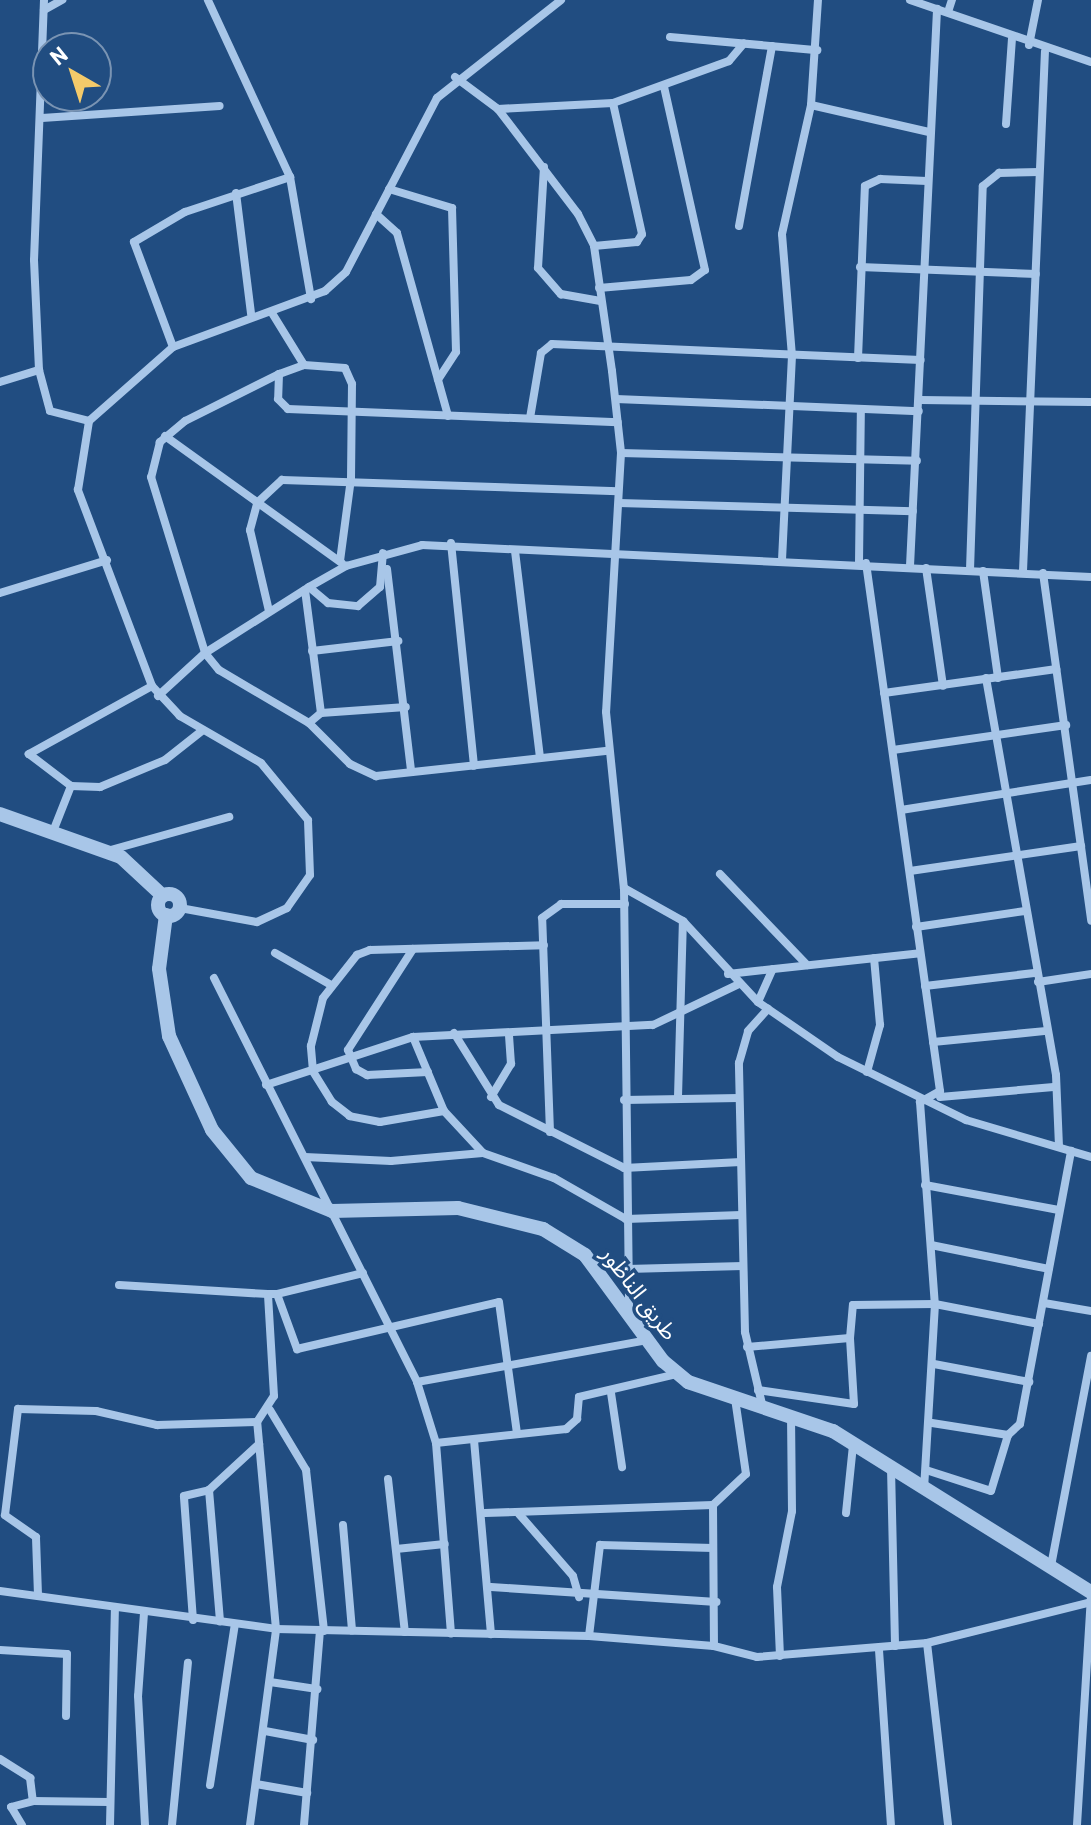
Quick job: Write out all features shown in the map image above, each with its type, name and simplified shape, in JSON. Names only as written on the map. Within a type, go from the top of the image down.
[{"type":"street","points":[[62,0],[44,5],[42,118],[34,260],[39,370],[50,411],[89,421]]},
{"type":"street","points":[[208,0],[290,177],[311,299]]},
{"type":"street","points":[[0,814],[128,862],[163,896],[176,896],[173,911],[225,920],[265,919],[303,890],[311,865],[308,820],[298,800],[261,763],[203,730],[158,696],[152,686],[107,560],[78,490],[89,421],[173,347],[251,314],[272,313],[311,299],[346,272],[426,113],[455,77],[561,0]]},
{"type":"street","points":[[782,560],[782,509],[788,458],[792,356],[782,234],[811,105],[818,0]]},
{"type":"street","points":[[910,0],[1045,51],[1091,62]]},
{"type":"street","points":[[948,12],[952,0]]},
{"type":"street","points":[[1029,45],[1038,0]]},
{"type":"street","points":[[910,566],[937,9]]},
{"type":"street","points":[[670,37],[817,50]]},
{"type":"street","points":[[1006,124],[1012,39]]},
{"type":"street","points":[[498,109],[613,103],[729,61],[744,43]]},
{"type":"street","points":[[739,226],[772,46]]},
{"type":"street","points":[[1023,571],[1045,51]]},
{"type":"street","points":[[455,77],[498,109],[544,167],[594,246],[616,399],[621,453],[614,550],[608,751],[625,904],[624,1168],[629,1311]]},
{"type":"street","points":[[599,288],[691,280],[705,270],[664,86]]},
{"type":"street","points":[[594,246],[637,242],[642,234],[613,103]]},
{"type":"street","points":[[811,105],[929,132]]},
{"type":"street","points":[[42,118],[220,106]]},
{"type":"street","points":[[544,167],[538,268],[561,294],[600,301]]},
{"type":"street","points":[[970,570],[979,272],[986,179],[1039,172]]},
{"type":"street","points":[[173,347],[134,242],[148,229],[236,193],[290,177]]},
{"type":"street","points":[[858,358],[866,182],[927,181]]},
{"type":"street","points":[[389,189],[444,203],[456,224],[456,352],[438,380]]},
{"type":"street","points":[[236,193],[251,314]]},
{"type":"street","points":[[376,214],[397,233],[448,416]]},
{"type":"street","points":[[860,267],[1036,274]]},
{"type":"street","points":[[272,313],[304,365]]},
{"type":"street","points":[[530,418],[543,350],[608,343],[792,356],[921,360]]},
{"type":"street","points":[[343,564],[351,479],[352,411],[345,368],[304,365],[279,374],[165,436],[151,477],[205,653],[219,670],[309,723],[368,774],[608,751]]},
{"type":"street","points":[[0,382],[39,370]]},
{"type":"street","points":[[279,374],[283,407],[618,422]]},
{"type":"street","points":[[616,399],[919,411]]},
{"type":"street","points":[[920,400],[1091,402]]},
{"type":"street","points":[[861,410],[863,563],[893,750],[940,1097]]},
{"type":"street","points":[[165,436],[343,564]]},
{"type":"street","points":[[621,453],[917,461]]},
{"type":"street","points":[[269,611],[250,530],[257,503],[282,480],[351,479],[618,491]]},
{"type":"street","points":[[619,503],[913,511]]},
{"type":"street","points":[[158,696],[205,653],[343,564],[383,553],[451,543],[515,551],[614,550],[1091,577]]},
{"type":"street","points":[[451,543],[474,766]]},
{"type":"street","points":[[515,551],[540,757]]},
{"type":"street","points":[[383,553],[398,641],[411,771]]},
{"type":"street","points":[[0,593],[107,560]]},
{"type":"street","points":[[926,568],[943,686]]},
{"type":"street","points":[[307,589],[328,603],[358,606],[387,569]]},
{"type":"street","points":[[983,571],[998,678]]},
{"type":"street","points":[[1043,573],[1091,921]]},
{"type":"street","points":[[307,589],[321,713]]},
{"type":"street","points":[[312,651],[398,641]]},
{"type":"street","points":[[884,693],[1056,669]]},
{"type":"street","points":[[986,678],[993,737],[1017,856],[1046,1031],[1059,1147]]},
{"type":"street","points":[[152,686],[29,754],[71,786],[100,787],[165,760],[203,730]]},
{"type":"street","points":[[309,723],[321,713],[406,707]]},
{"type":"street","points":[[893,750],[1066,725]]},
{"type":"street","points":[[901,810],[1091,780]]},
{"type":"street","points":[[52,834],[71,786]]},
{"type":"street","points":[[105,852],[229,817]]},
{"type":"street","points":[[910,871],[1081,846]]},
{"type":"street","points":[[720,874],[807,965]]},
{"type":"street","points":[[624,888],[683,921],[728,974],[758,1002],[867,1072],[920,1102],[1091,1157]]},
{"type":"street","points":[[550,1132],[551,1031],[542,918],[551,906],[625,904]]},
{"type":"street","name":"طريق الناظور","points":[[173,911],[160,999],[175,1053],[212,1130],[232,1160],[267,1189],[332,1211],[458,1208],[506,1215],[585,1255],[629,1311],[647,1340],[678,1374],[735,1399],[760,1397],[853,1445],[1051,1566],[1091,1598]]},
{"type":"street","points":[[916,927],[1025,911]]},
{"type":"street","points":[[678,1097],[683,921]]},
{"type":"street","points":[[444,1111],[380,1122],[350,1116],[313,1071],[311,1030],[331,985],[357,955],[413,949],[544,945]]},
{"type":"street","points":[[350,1059],[360,1026],[413,949]]},
{"type":"street","points":[[275,953],[331,985]]},
{"type":"street","points":[[728,974],[920,953]]},
{"type":"street","points":[[867,1072],[880,1025],[874,958]]},
{"type":"street","points":[[758,1002],[773,969]]},
{"type":"street","points":[[925,986],[1091,974]]},
{"type":"street","points":[[214,978],[363,1273],[387,1329],[417,1382],[436,1443],[451,1633]]},
{"type":"street","points":[[266,1085],[413,1037],[454,1033],[626,1031],[680,1013],[739,984]]},
{"type":"street","points":[[768,1009],[740,1051],[739,1098],[747,1347],[760,1397],[854,1404],[850,1338],[853,1305],[935,1304],[1039,1324]]},
{"type":"street","points":[[933,1042],[1046,1031]]},
{"type":"street","points":[[454,1033],[491,1097],[550,1132],[624,1168],[741,1162]]},
{"type":"street","points":[[491,1097],[511,1064],[509,1033]]},
{"type":"street","points":[[413,1037],[444,1111],[483,1153]]},
{"type":"street","points":[[350,1059],[367,1075],[428,1072]]},
{"type":"street","points":[[920,1102],[940,1097],[1054,1087]]},
{"type":"street","points":[[624,1100],[739,1098]]},
{"type":"street","points":[[920,1102],[935,1304],[932,1423],[924,1488]]},
{"type":"street","points":[[926,1470],[991,1491],[1008,1435],[1020,1424],[1071,1151]]},
{"type":"street","points":[[305,1157],[391,1161],[483,1153],[554,1178],[626,1219],[741,1215]]},
{"type":"street","points":[[925,1185],[1059,1210]]},
{"type":"street","points":[[931,1245],[1049,1269]]},
{"type":"street","points":[[627,1269],[743,1266]]},
{"type":"street","points":[[119,1285],[273,1294],[363,1273]]},
{"type":"street","points":[[273,1294],[292,1344],[303,1351],[499,1302],[512,1365],[517,1434]]},
{"type":"street","points":[[38,1595],[36,1537],[5,1515],[18,1409],[96,1411],[145,1424],[257,1422],[270,1410],[277,1374],[273,1294]]},
{"type":"street","points":[[1044,1303],[1091,1311]]},
{"type":"street","points":[[747,1347],[850,1338]]},
{"type":"street","points":[[417,1382],[647,1340]]},
{"type":"street","points":[[1051,1566],[1091,1356]]},
{"type":"street","points":[[934,1364],[1029,1382]]},
{"type":"street","points":[[436,1443],[570,1428],[579,1397],[611,1393],[678,1374]]},
{"type":"street","points":[[611,1393],[622,1467]]},
{"type":"street","points":[[485,1513],[713,1505],[746,1474],[735,1399]]},
{"type":"street","points":[[270,1410],[306,1470],[322,1631],[304,1825]]},
{"type":"street","points":[[780,1656],[777,1581],[792,1511],[791,1412]]},
{"type":"street","points":[[250,1825],[265,1731],[276,1629],[257,1422]]},
{"type":"street","points":[[932,1423],[1008,1435]]},
{"type":"street","points":[[474,1440],[485,1513],[491,1634]]},
{"type":"street","points":[[193,1620],[184,1496],[209,1490],[259,1444]]},
{"type":"street","points":[[846,1513],[853,1445]]},
{"type":"street","points":[[891,1468],[895,1646]]},
{"type":"street","points":[[388,1479],[405,1632]]},
{"type":"street","points":[[209,1490],[220,1622]]},
{"type":"street","points":[[713,1505],[717,1602],[714,1646]]},
{"type":"street","points":[[519,1514],[578,1583],[579,1597]]},
{"type":"street","points":[[343,1525],[352,1631]]},
{"type":"street","points":[[589,1636],[590,1598],[602,1543],[713,1548]]},
{"type":"street","points":[[396,1549],[445,1544]]},
{"type":"street","points":[[491,1587],[590,1598],[717,1602]]},
{"type":"street","points":[[0,1591],[193,1620],[276,1629],[589,1636],[714,1646],[780,1656],[879,1650],[927,1643],[1091,1598],[1077,1825]]},
{"type":"street","points":[[110,1825],[115,1609]]},
{"type":"street","points":[[144,1613],[138,1696],[145,1825]]},
{"type":"street","points":[[210,1785],[235,1624]]},
{"type":"street","points":[[927,1643],[948,1825]]},
{"type":"street","points":[[0,1650],[67,1654],[66,1716]]},
{"type":"street","points":[[879,1650],[891,1825]]},
{"type":"street","points":[[172,1825],[188,1663]]},
{"type":"street","points":[[270,1682],[317,1689]]},
{"type":"street","points":[[265,1731],[313,1740]]},
{"type":"street","points":[[0,1759],[30,1778],[33,1801]]},
{"type":"street","points":[[256,1784],[307,1793]]},
{"type":"street","points":[[22,1825],[11,1807],[33,1801],[109,1802]]}]
